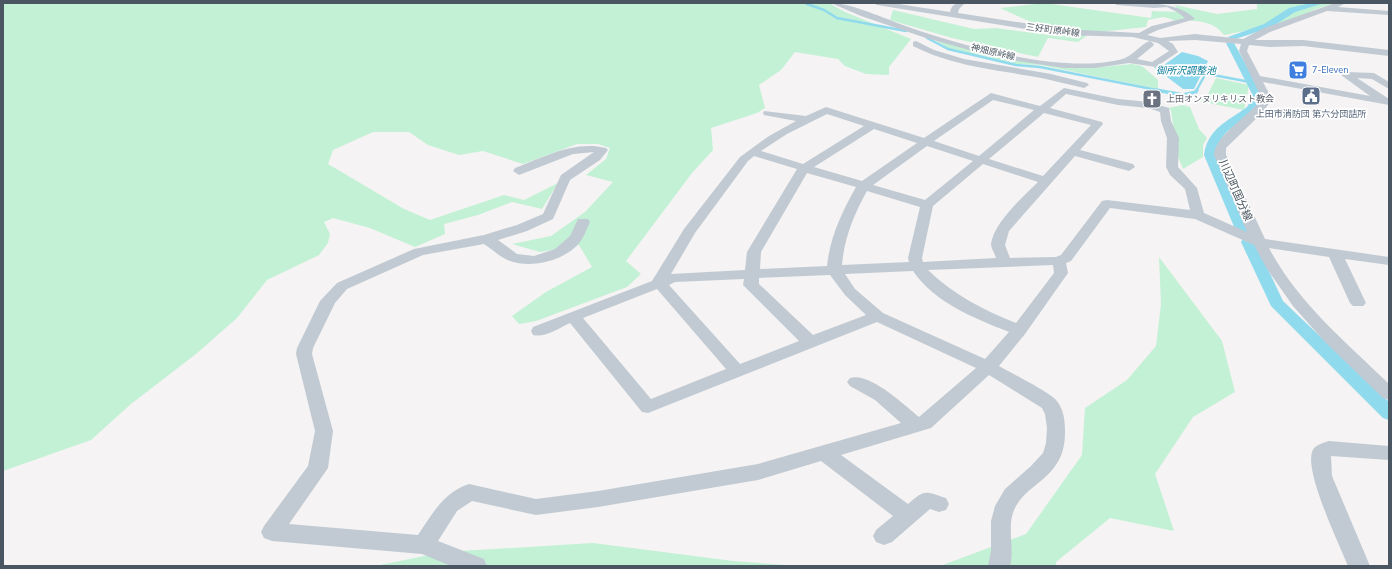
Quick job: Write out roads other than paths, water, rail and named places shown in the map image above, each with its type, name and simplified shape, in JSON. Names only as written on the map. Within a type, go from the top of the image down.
[{"type":"street","name":"神畑原峠線","points":[[835,3],[952,43],[1014,58],[1070,65],[1102,64],[1128,60],[1136,57],[1150,44]]},
{"type":"street","name":"三好町原峠線","points":[[877,3],[953,16],[1074,33],[1141,36],[1166,43],[1174,52],[1159,63],[1153,65],[1128,60]]},
{"type":"street","points":[[953,16],[954,8],[961,3]]},
{"type":"street","points":[[1118,3],[1154,6],[1166,4],[1180,10],[1191,19],[1155,28],[1141,36]]},
{"type":"street","points":[[1246,42],[1256,35],[1302,16],[1342,3]]},
{"type":"street","points":[[1302,16],[1313,16],[1338,9],[1389,13]]},
{"type":"street","points":[[1164,39],[1195,36],[1246,42],[1270,44],[1292,43],[1389,53]]},
{"type":"street","name":"川辺町国分線","points":[[1246,42],[1243,51],[1266,95],[1266,103],[1223,143],[1220,148],[1220,155],[1259,242],[1298,303],[1389,394]]},
{"type":"street","points":[[916,44],[929,51],[969,64],[1045,76],[1087,86],[1083,95]]},
{"type":"street","points":[[1387,101],[1346,75],[1374,76],[1389,86]]},
{"type":"street","points":[[1256,78],[1387,101]]},
{"type":"street","points":[[1019,330],[961,306],[941,291],[916,267],[915,258],[927,205],[1064,91],[1118,102],[1149,105],[1165,110],[1166,121],[1173,138],[1172,167],[1174,172],[1190,188],[1198,215]]},
{"type":"street","points":[[999,566],[1002,559],[1001,522],[1005,507],[1015,492],[1046,465],[1053,456],[1057,439],[1054,409],[1048,402],[988,367],[877,316],[850,292],[834,270],[836,247],[850,210],[863,186],[991,96],[1098,124],[1074,152],[1016,212],[1002,231],[998,245],[1005,262]]},
{"type":"street","points":[[659,282],[689,232],[736,168],[752,152],[807,119],[826,110],[1046,181]]},
{"type":"street","points":[[768,114],[807,119]]},
{"type":"street","points":[[810,342],[751,285],[754,252],[804,168],[873,126]]},
{"type":"street","points":[[476,566],[423,545],[272,532],[318,468],[324,431],[304,348],[328,302],[342,286],[419,252],[486,239],[522,228],[548,216],[565,178],[596,158],[602,150],[592,147],[580,148],[519,171]]},
{"type":"street","points":[[752,152],[927,205]]},
{"type":"street","points":[[1074,152],[1129,167]]},
{"type":"street","points":[[539,331],[573,316],[659,282],[673,278],[1005,262],[1058,262],[1066,258],[1106,204],[1198,215],[1259,242],[1389,261]]},
{"type":"street","points":[[486,239],[513,258],[535,260],[560,252],[576,238],[583,222]]},
{"type":"street","points":[[1335,253],[1358,303]]},
{"type":"street","points":[[423,545],[450,505],[469,492],[536,507],[598,500],[758,472],[924,423],[988,367],[1019,330],[1061,273],[1061,267],[1058,262]]},
{"type":"street","points":[[659,282],[737,371]]},
{"type":"street","points":[[573,316],[648,407],[877,316]]},
{"type":"street","points":[[856,382],[880,396],[916,425]]},
{"type":"street","points":[[1359,566],[1322,476],[1321,453],[1329,448],[1389,453]]},
{"type":"street","points":[[824,452],[908,516]]},
{"type":"street","points":[[884,536],[927,500],[939,504]]},
{"type":"water","name":"御所沢調整池","points":[[1182,52],[1198,56],[1208,61],[1194,89],[1183,89],[1154,67],[1164,65]]},
{"type":"waterway","points":[[1232,37],[1267,26],[1292,10],[1320,3]]},
{"type":"waterway","points":[[807,4],[824,10],[837,18],[906,31]]},
{"type":"waterway","points":[[927,38],[948,49],[1016,65],[1040,67],[1162,91]]},
{"type":"waterway","points":[[1230,43],[1257,94],[1255,102],[1250,109],[1217,135],[1212,144],[1210,155],[1242,229]]},
{"type":"waterway","points":[[1196,91],[1205,75],[1208,74],[1250,82]]},
{"type":"waterway","points":[[1156,90],[1183,95],[1196,92],[1197,90]]},
{"type":"waterway","points":[[1248,242],[1276,303],[1389,413]]},
{"type":"place","name":"7-Eleven","points":[[1298,70]]},
{"type":"place","name":"上田市消防団 第六分団詰所","points":[[1311,96]]},
{"type":"place","name":"上田オンヌリキリスト教会","points":[[1152,99]]}]
